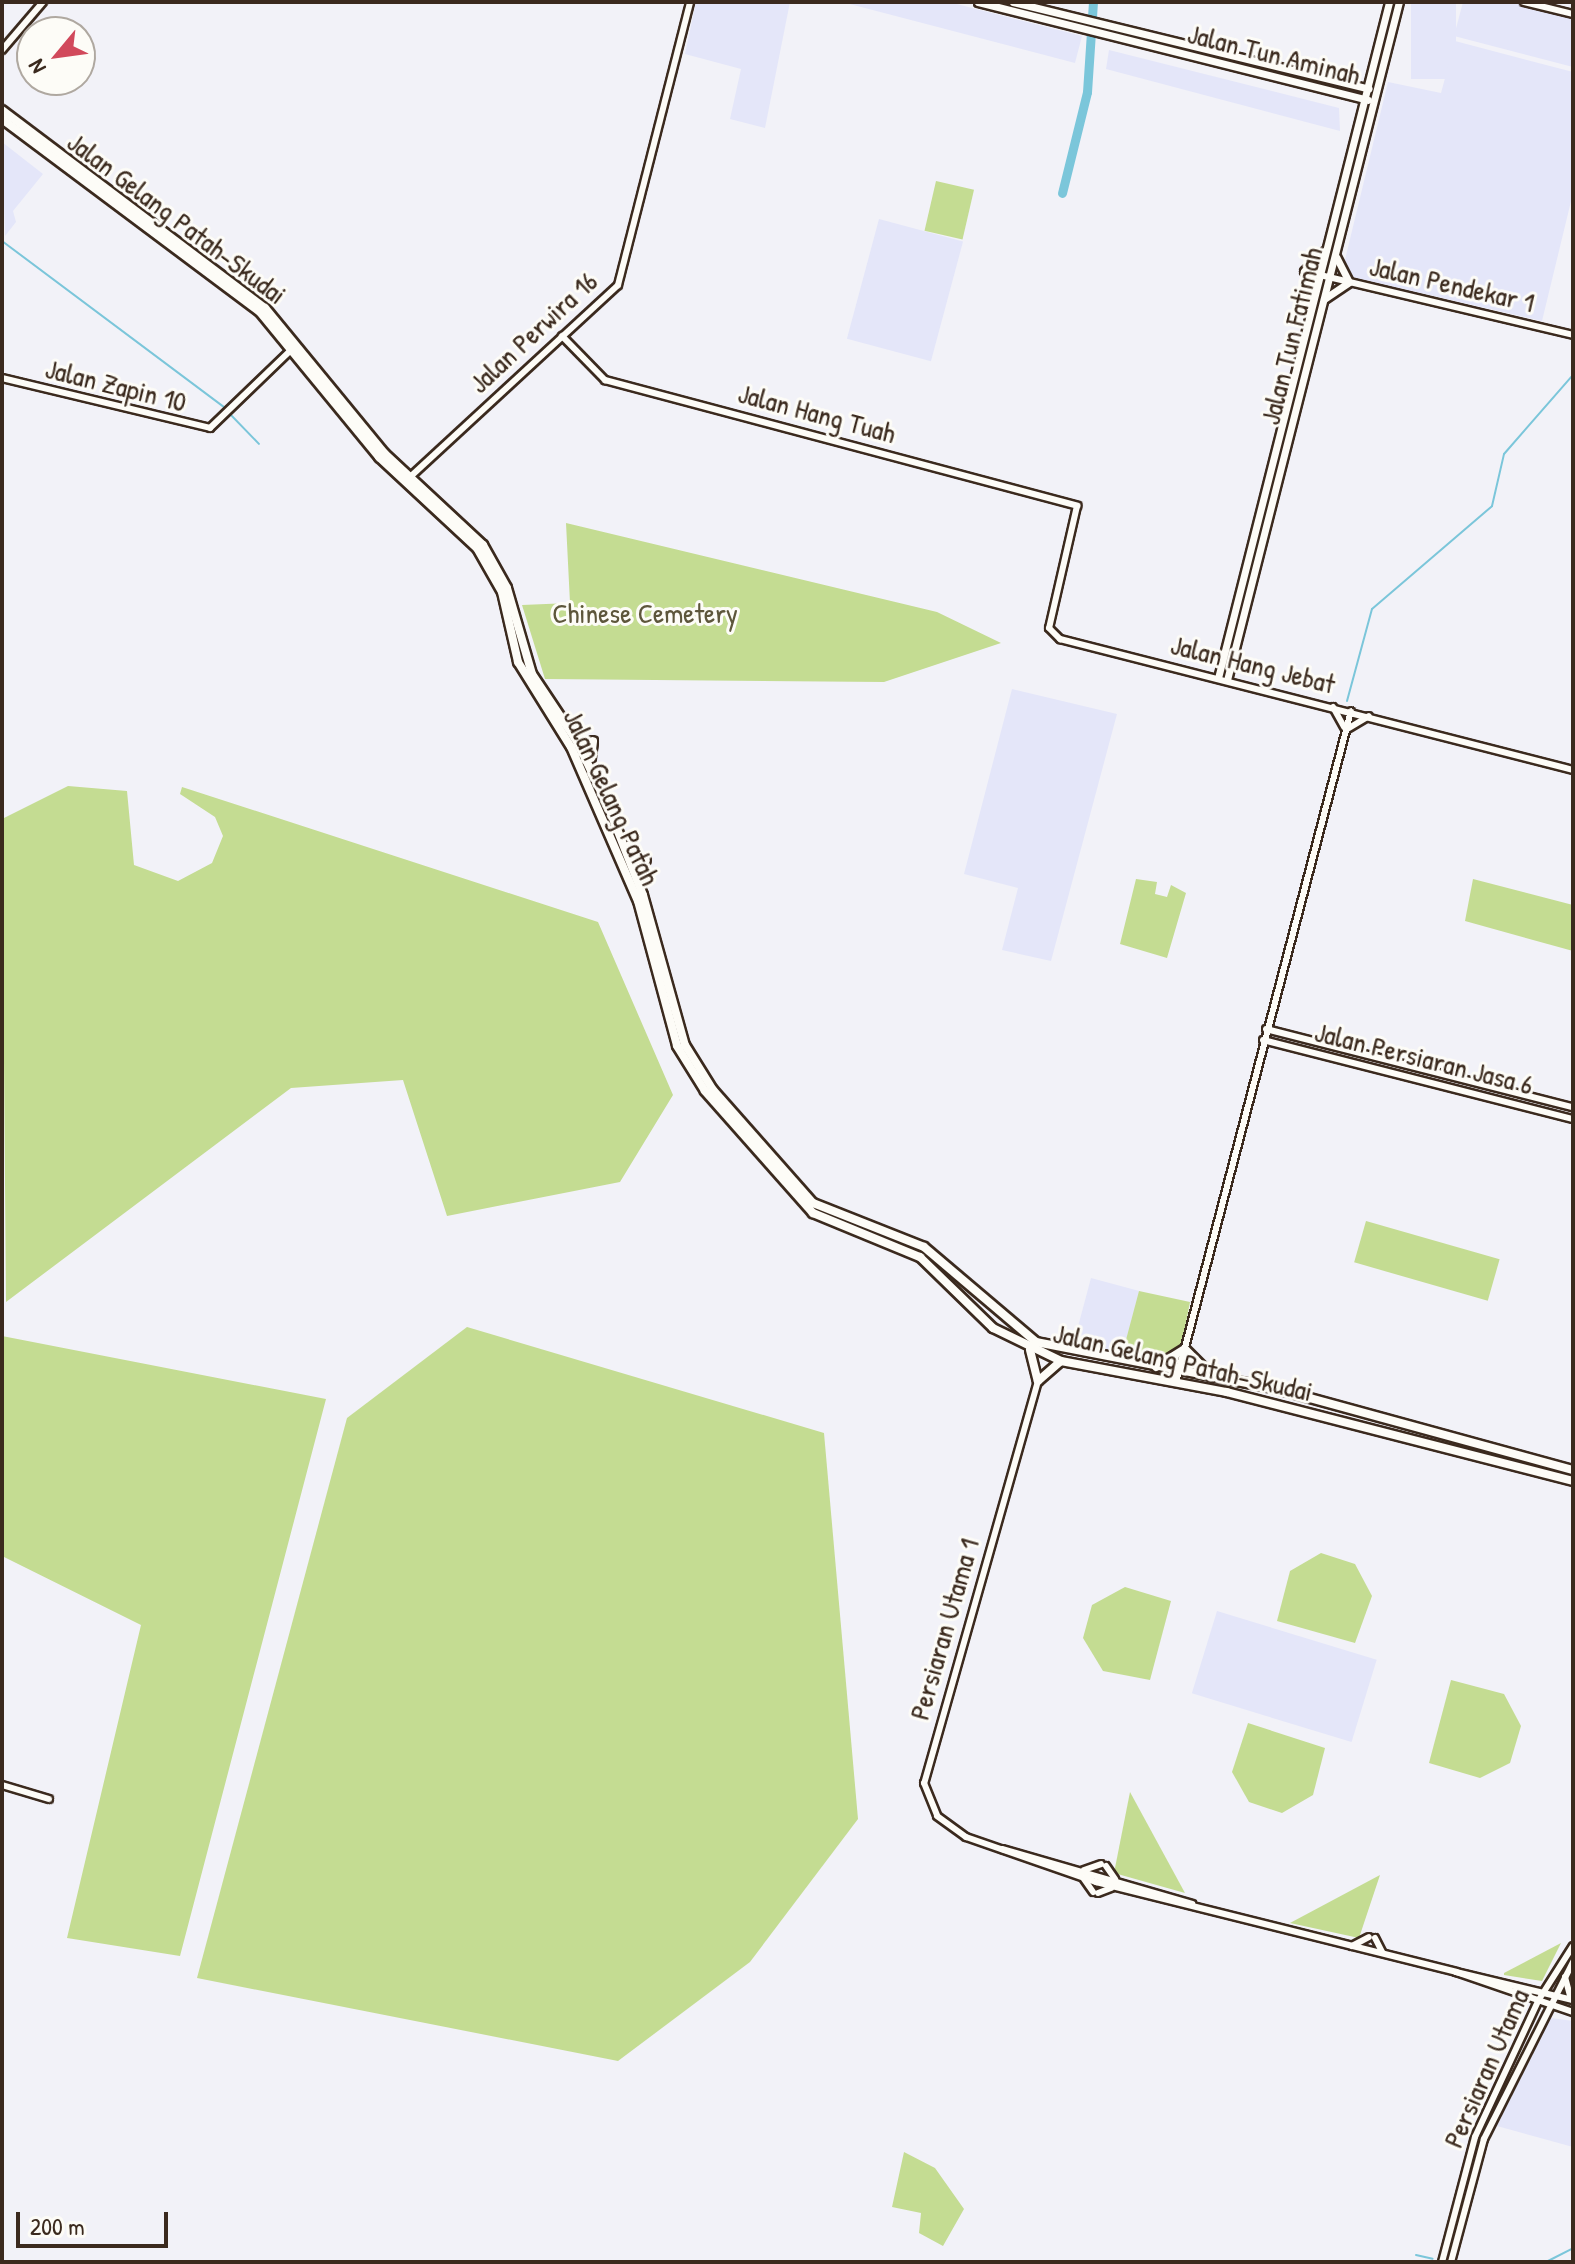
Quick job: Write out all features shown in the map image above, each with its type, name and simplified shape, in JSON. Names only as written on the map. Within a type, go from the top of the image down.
[{"type":"main road","name":"Jalan Tun Aminah","points":[[978,2],[1074,22]]},
{"type":"main road","name":"Jalan Tun Aminah","points":[[1013,2],[1074,22],[1374,102]]},
{"type":"main road","name":"Jalan Tun Fatimah","points":[[1332,249],[1336,216],[1389,2]]},
{"type":"main road","name":"Jalan Tun Fatimah","points":[[1223,679],[1324,276],[1351,193],[1399,2]]},
{"type":"main road","name":"Jalan Tun Aminah","points":[[1100,29],[1377,91]]},
{"type":"main road","name":"Jalan Gelang Patah-Skudai","points":[[2,110],[168,242],[249,295],[409,478]]},
{"type":"main road","name":"Jalan Gelang Patah-Skudai","points":[[2,119],[163,246],[244,299],[294,348]]},
{"type":"main road","points":[[1336,216],[1351,193]]},
{"type":"main road","points":[[1304,271],[1332,249],[1349,282],[1322,301]]},
{"type":"main road","name":"Jalan Tun Fatimah","points":[[1223,679],[1322,301],[1324,276]]},
{"type":"main road","name":"Jalan Gelang Patah","points":[[409,478],[497,566],[532,674],[564,721],[600,789],[643,895],[674,1031]]},
{"type":"main road","name":"Jalan Gelang Patah","points":[[409,478],[491,570],[518,662],[571,747],[638,901],[663,1007],[674,1031]]},
{"type":"main road","points":[[564,721],[580,737],[592,739],[588,751],[600,789]]},
{"type":"main road","points":[[614,821],[636,861],[646,860]]},
{"type":"main road","name":"Jalan Gelang Patah-Skudai","points":[[674,1031],[686,1064],[813,1213],[920,1257],[993,1328],[1030,1350],[1061,1361],[1178,1377],[1213,1377],[1315,1400],[1573,1470]]},
{"type":"main road","name":"Jalan Gelang Patah-Skudai","points":[[674,1031],[713,1090],[821,1209],[924,1247],[1036,1342],[1153,1367],[1178,1377],[1312,1414],[1573,1481]]},
{"type":"main road","points":[[1153,1367],[1185,1349],[1213,1377]]},
{"type":"main road","points":[[1030,1350],[1038,1381],[1061,1361]]},
{"type":"main road","points":[[1312,1414],[1288,1400],[1315,1400]]},
{"type":"street","points":[[2,50],[43,2]]},
{"type":"street","name":"Jalan Perwira 16","points":[[409,478],[618,285],[690,2]]},
{"type":"street","points":[[1524,2],[1573,14]]},
{"type":"street","name":"Jalan Pendekar 1","points":[[1324,276],[1573,335]]},
{"type":"street","name":"Jalan Hang Tuah","points":[[562,336],[605,380],[1077,506]]},
{"type":"street","name":"Jalan Zapin 10","points":[[2,378],[198,428],[218,423],[294,348]]},
{"type":"street","name":"Jalan Hang Jebat","points":[[1077,506],[1049,632],[1573,770]]},
{"type":"street","points":[[1332,706],[1344,735]]},
{"type":"street","points":[[1178,1377],[1263,1040],[1351,711]]},
{"type":"street","points":[[1344,735],[1371,716]]},
{"type":"street","name":"Jalan Persiaran Jasa 6","points":[[1266,1029],[1573,1107]]},
{"type":"street","name":"Jalan Persiaran Jasa 6","points":[[1263,1040],[1573,1119]]},
{"type":"street","name":"Persiaran Utama 1","points":[[1038,1381],[924,1783],[950,1829],[1002,1849],[1118,1884],[1384,1955],[1572,1999]]},
{"type":"street","points":[[2,1785],[49,1799]]},
{"type":"street","points":[[1104,1865],[1118,1884],[1096,1892],[1081,1873],[1104,1865]]},
{"type":"street","points":[[1352,1946],[1372,1938],[1384,1955]]},
{"type":"street","name":"Persiaran Utama","points":[[1442,2262],[1475,2137],[1543,1991],[1573,1946]]},
{"type":"street","name":"Persiaran Utama","points":[[1451,2262],[1484,2139],[1546,2004],[1573,1962]]},
{"type":"street","name":"Persiaran Utama 1","points":[[1456,1972],[1573,2012]]},
{"type":"street","points":[[1566,1973],[1572,1999]]},
{"type":"street","points":[[1500,1989],[1528,2003],[1527,2027]]},
{"type":"shaded area","points":[[696,2],[790,2],[765,128],[730,119],[741,69],[685,54]]},
{"type":"shaded area","points":[[842,2],[949,2],[1082,36],[1075,63]]},
{"type":"shaded area","points":[[1411,2],[1456,2],[1456,79],[1411,79]]},
{"type":"shaded area","points":[[1463,2],[1513,2],[1573,17],[1573,67],[1454,36]]},
{"type":"shaded area","points":[[1455,41],[1573,72],[1573,193],[1542,321],[1347,276],[1343,268],[1388,82],[1441,93]]},
{"type":"shaded area","points":[[1109,50],[1339,108],[1340,131],[1106,69]]},
{"type":"shaded area","points":[[2,142],[43,174],[13,211],[16,222],[5,236]]},
{"type":"shaded area","points":[[879,219],[963,242],[931,361],[847,339]]},
{"type":"shaded area","points":[[1012,689],[1117,714],[1051,961],[1002,950],[1018,888],[964,874]]},
{"type":"shaded area","points":[[1091,1278],[1139,1291],[1122,1356],[1074,1343]]},
{"type":"shaded area","points":[[1217,1611],[1377,1660],[1352,1742],[1192,1693]]},
{"type":"shaded area","points":[[1551,2018],[1573,2021],[1573,2147],[1497,2126]]},
{"type":"green space","points":[[936,181],[974,190],[963,239],[925,231]]},
{"type":"green space","name":"Chinese Cemetery","points":[[566,523],[937,612],[1001,643],[884,682],[545,679],[522,605],[570,603]]},
{"type":"green space","points":[[68,786],[127,791],[134,865],[178,881],[212,863],[223,836],[215,817],[180,794],[182,787],[598,922],[673,1095],[620,1182],[447,1216],[403,1080],[291,1088],[6,1302],[2,819]]},
{"type":"green space","points":[[1136,879],[1157,882],[1155,894],[1167,897],[1171,885],[1186,893],[1167,958],[1120,944]]},
{"type":"green space","points":[[1473,879],[1573,905],[1573,951],[1465,921]]},
{"type":"green space","points":[[1366,1221],[1500,1259],[1488,1301],[1354,1262]]},
{"type":"green space","points":[[1139,1291],[1190,1302],[1181,1348],[1154,1363],[1123,1351]]},
{"type":"green space","points":[[467,1327],[824,1433],[858,1819],[750,1962],[618,2061],[197,1978],[347,1418]]},
{"type":"green space","points":[[2,1336],[326,1399],[180,1956],[67,1938],[141,1625],[2,1556]]},
{"type":"green space","points":[[1321,1553],[1355,1564],[1372,1596],[1355,1643],[1277,1621],[1290,1571]]},
{"type":"green space","points":[[1125,1587],[1171,1601],[1150,1680],[1103,1671],[1083,1638],[1092,1605]]},
{"type":"green space","points":[[1451,1680],[1504,1694],[1521,1726],[1510,1763],[1480,1778],[1429,1763]]},
{"type":"green space","points":[[1248,1723],[1325,1748],[1313,1795],[1282,1813],[1249,1802],[1232,1772]]},
{"type":"green space","points":[[1130,1792],[1185,1893],[1114,1873]]},
{"type":"green space","points":[[1380,1875],[1359,1938],[1290,1923]]},
{"type":"green space","points":[[1561,1943],[1542,1981],[1504,1975],[1504,1973]]},
{"type":"green space","points":[[904,2152],[935,2168],[964,2209],[943,2246],[919,2233],[921,2213],[892,2207]]},
{"type":"waterway","points":[[1062,193],[1087,92],[1093,2]]},
{"type":"waterway","points":[[2,241],[225,408]]},
{"type":"waterway","points":[[1347,701],[1372,609],[1492,506],[1504,454],[1573,375]]},
{"type":"waterway","points":[[229,413],[259,444]]},
{"type":"waterway","points":[[1546,2262],[1573,2248]]},
{"type":"waterway","points":[[1416,2255],[1433,2259]]}]
